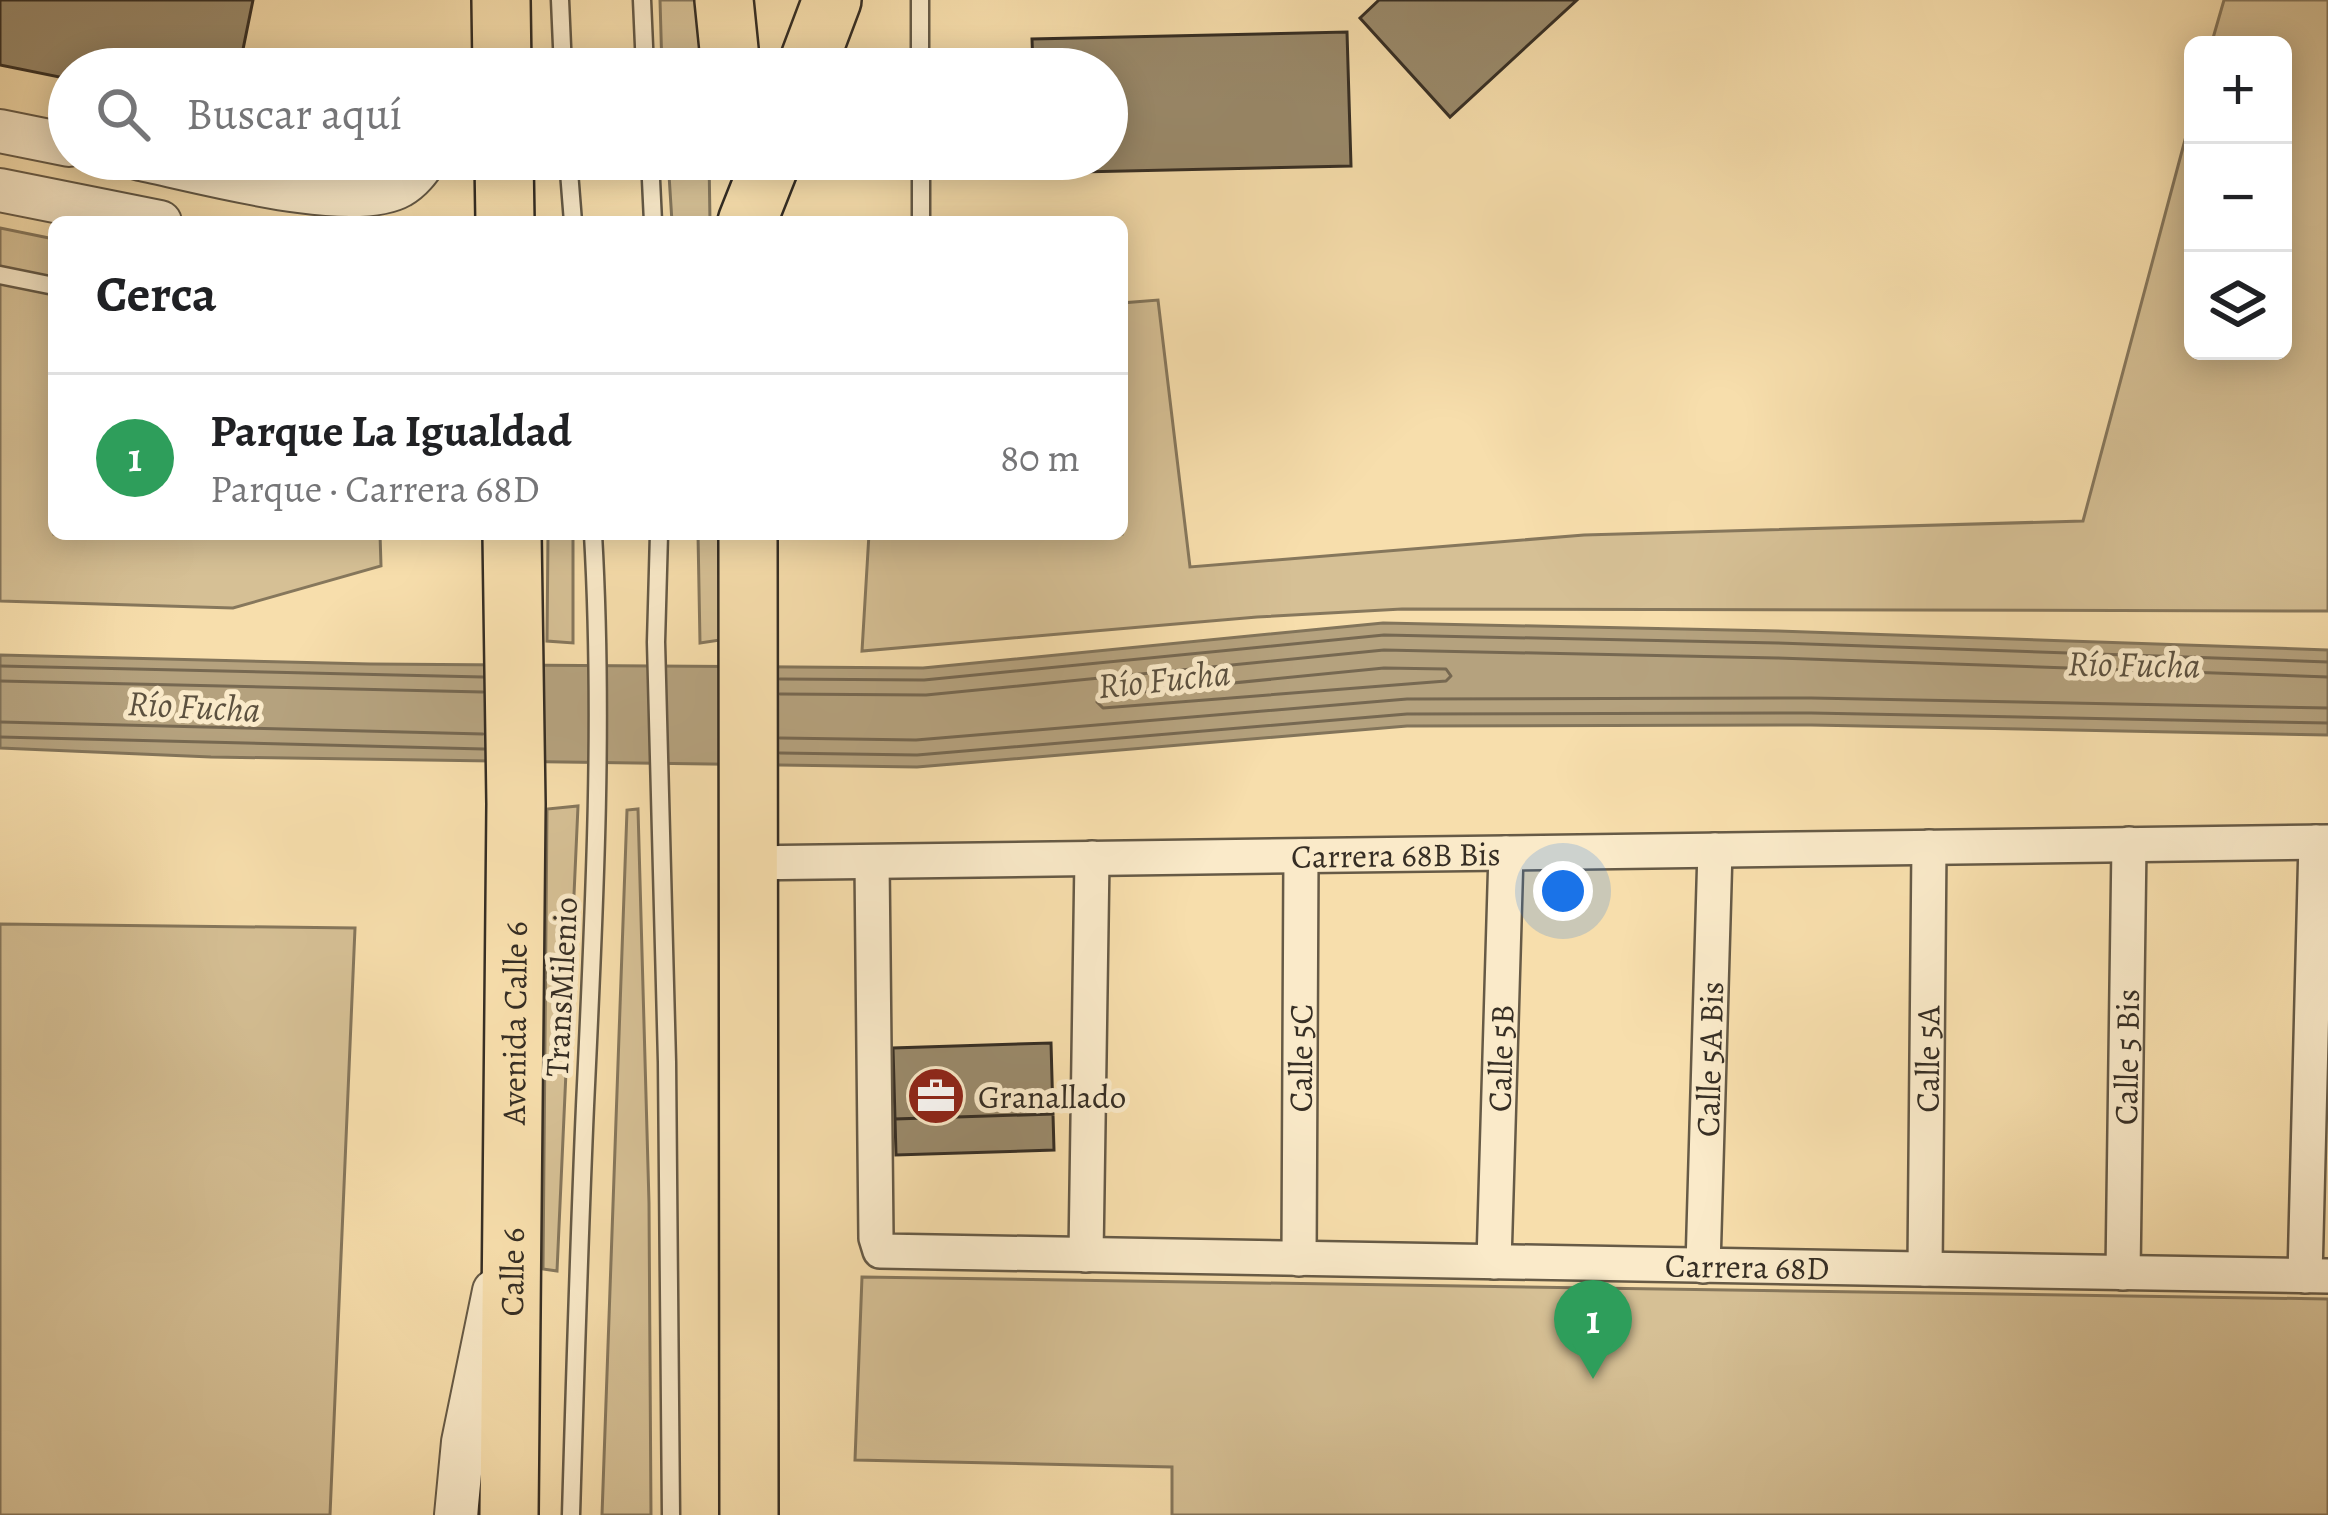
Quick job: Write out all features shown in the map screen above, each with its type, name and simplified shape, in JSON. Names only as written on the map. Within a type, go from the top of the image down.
[{"type":"highway","points":[[724,0],[729,48]]},
{"type":"highway","points":[[814,48],[832,0]]},
{"type":"highway","points":[[505,180],[506,216]]},
{"type":"highway","points":[[740,180],[744,216]]},
{"type":"highway","points":[[748,216],[763,180]]},
{"type":"highway","name":"Avenida Calle 6","points":[[509,1515],[516,804],[512,540]]},
{"type":"highway","points":[[748,540],[749,1515]]},
{"type":"street","points":[[484,48],[500,21]]},
{"type":"street","points":[[0,131],[48,141]]},
{"type":"street","points":[[246,180],[301,191],[372,195],[407,180]]},
{"type":"street","points":[[0,190],[130,216]]},
{"type":"street","points":[[489,540],[514,628]]},
{"type":"street","points":[[2316,1276],[2322,842]]},
{"type":"street","name":"Carrera 68B Bis","points":[[751,863],[2322,842]]},
{"type":"street","name":"Calle 5 Bis","points":[[2123,1273],[2129,844]]},
{"type":"street","name":"Calle 5A","points":[[1925,1269],[1929,847]]},
{"type":"street","name":"Calle 5A Bis","points":[[1703,1266],[1715,850]]},
{"type":"street","name":"Calle 5B","points":[[1494,1262],[1506,853]]},
{"type":"street","name":"Calle 5C","points":[[1299,1259],[1301,856]]},
{"type":"street","points":[[1086,1255],[1092,858]]},
{"type":"street","name":"Carrera 68D","points":[[872,862],[876,1238],[880,1251],[2316,1276]]},
{"type":"street","name":"Calle 6","points":[[456,1515],[463,1442],[514,1202]]},
{"type":"street","name":"Calle 6","points":[[482,1515],[514,1202]]},
{"type":"lane","points":[[560,0],[562,48]]},
{"type":"lane","points":[[642,0],[644,48]]},
{"type":"lane","points":[[920,0],[920,48]]},
{"type":"lane","points":[[569,180],[572,216]]},
{"type":"lane","points":[[651,180],[653,216]]},
{"type":"lane","points":[[921,180],[921,216]]},
{"type":"lane","points":[[0,275],[48,285]]},
{"type":"lane","name":"TransMilenio","points":[[571,1515],[599,804],[593,540]]},
{"type":"lane","points":[[659,540],[656,642],[667,1062],[671,1515]]},
{"type":"shaded area","points":[[660,0],[705,0],[707,48],[661,48]]},
{"type":"shaded area","points":[[2224,0],[2328,0],[2328,611],[1402,609],[862,651],[869,540],[1128,540],[1128,302],[1158,300],[1190,567],[1584,535],[2083,521],[2184,144],[2184,360],[2292,360],[2292,36],[2214,36]]},
{"type":"shaded area","points":[[669,180],[709,180],[710,216],[672,216]]},
{"type":"shaded area","points":[[0,228],[48,238],[48,540],[380,540],[381,566],[233,608],[0,601]]},
{"type":"shaded area","points":[[548,540],[573,540],[573,643],[547,641]]},
{"type":"shaded area","points":[[698,540],[720,540],[720,640],[700,643]]},
{"type":"shaded area","points":[[578,806],[557,1271],[543,1269],[547,809]]},
{"type":"shaded area","points":[[638,809],[649,1203],[651,1515],[602,1515],[627,810]]},
{"type":"shaded area","points":[[0,924],[355,928],[330,1515],[0,1515]]},
{"type":"shaded area","points":[[862,1277],[2328,1299],[2328,1515],[1172,1515],[1172,1467],[855,1460]]},
{"type":"water","name":"Río Fucha","points":[[1383,623],[2328,650],[2328,735],[1811,725],[1407,726],[917,767],[211,757],[0,748],[0,655],[370,664],[923,668]]},
{"type":"building","points":[[0,0],[253,0],[243,48],[48,48],[48,75],[0,65]]},
{"type":"building","points":[[1379,0],[1577,0],[1450,117],[1360,18]]},
{"type":"building","points":[[1347,32],[1351,166],[1128,171],[1128,48],[1032,48],[1032,39]]},
{"type":"building","points":[[1051,1043],[1053,1114],[895,1119],[893,1048]]},
{"type":"building","points":[[1053,1114],[1054,1150],[896,1155],[895,1119]]},
{"type":"place","name":"Granallado","points":[[936,1096]]},
{"type":"place","name":"Parque La Igualdad","points":[[1593,1379]]}]
